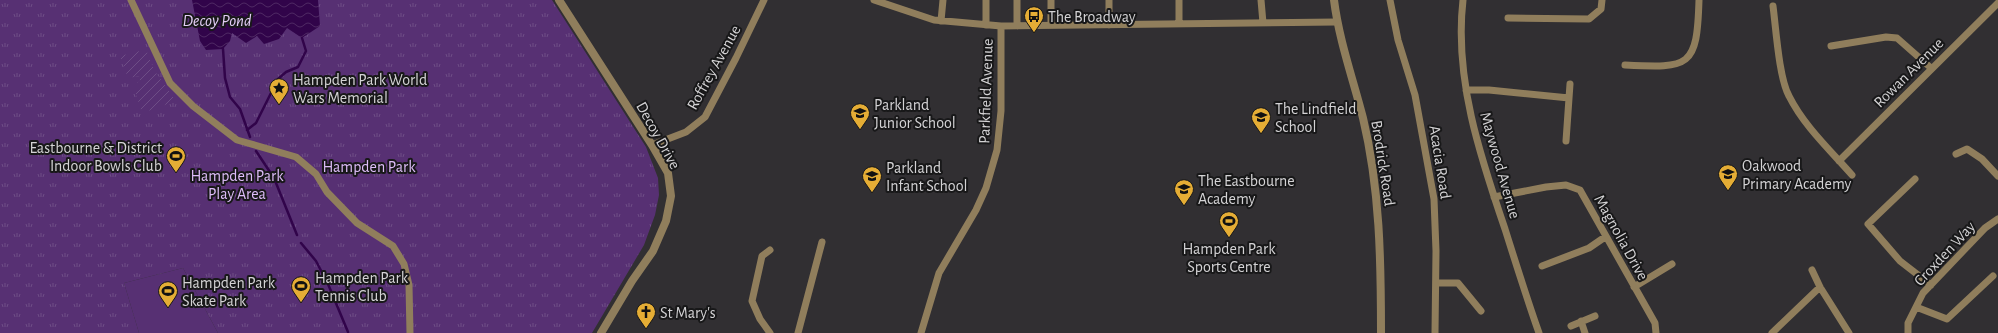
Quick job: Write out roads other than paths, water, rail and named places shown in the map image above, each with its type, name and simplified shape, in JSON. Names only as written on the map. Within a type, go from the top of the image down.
[{"type":"street","points":[[131,0],[170,83],[193,106],[237,140],[296,156],[316,174],[327,192],[357,223],[393,246],[404,264],[409,285],[410,333]]},
{"type":"street","name":"Decoy Drive","points":[[558,0],[652,145],[668,173],[671,196],[666,221],[653,251],[632,281],[601,333]]},
{"type":"street","name":"Roffrey Avenue","points":[[652,145],[686,132],[705,116],[736,58],[764,0]]},
{"type":"street","points":[[874,0],[941,21],[1001,26],[1336,22]]},
{"type":"street","points":[[941,21],[943,0]]},
{"type":"street","points":[[986,0],[986,25]]},
{"type":"street","points":[[1017,0],[1017,26]]},
{"type":"street","points":[[1051,0],[1051,25]]},
{"type":"street","points":[[1109,0],[1109,25]]},
{"type":"street","points":[[1179,0],[1179,24]]},
{"type":"street","points":[[1261,0],[1263,22]]},
{"type":"street","name":"Brodrick Road","points":[[1334,0],[1336,22],[1363,118],[1375,185],[1381,246],[1381,333]]},
{"type":"street","name":"Acacia Road","points":[[1390,0],[1398,40],[1415,95],[1434,199],[1436,283],[1435,333]]},
{"type":"street","name":"Maywood Avenue","points":[[1463,0],[1463,54],[1466,90],[1476,139],[1539,333]]},
{"type":"street","points":[[1508,18],[1589,19],[1601,9],[1602,0]]},
{"type":"street","points":[[1625,65],[1672,66],[1680,63],[1691,55],[1697,39],[1699,0]]},
{"type":"street","name":"Rowan Avenue","points":[[1839,161],[1998,3]]},
{"type":"street","points":[[1773,6],[1783,79],[1788,96],[1824,145],[1852,175]]},
{"type":"street","name":"Parkfield Avenue","points":[[921,333],[939,273],[976,210],[986,188],[997,150],[1001,111],[1001,26]]},
{"type":"street","points":[[1831,46],[1886,38],[1897,38],[1931,68]]},
{"type":"street","points":[[1566,141],[1570,84]]},
{"type":"street","points":[[1466,90],[1505,91],[1569,98]]},
{"type":"street","points":[[1956,154],[1967,149],[1982,159],[1998,176]]},
{"type":"street","points":[[1915,178],[1868,224],[1900,260],[1931,285]]},
{"type":"street","name":"Magnolia Drive","points":[[1494,197],[1546,186],[1566,185],[1580,190],[1605,237],[1655,323],[1656,333]]},
{"type":"street","name":"Croxden Way","points":[[1908,333],[1908,323],[1916,307],[1931,285],[1985,228],[1997,221]]},
{"type":"street","points":[[1542,266],[1589,248],[1605,237]]},
{"type":"street","points":[[798,333],[822,242]]},
{"type":"street","points":[[770,250],[762,256],[752,301],[760,319],[770,333]]},
{"type":"street","points":[[1634,287],[1672,264]]},
{"type":"street","points":[[1812,270],[1820,287],[1849,333]]},
{"type":"street","points":[[1916,307],[1947,318],[1993,276]]},
{"type":"street","points":[[1436,283],[1458,283],[1481,311]]},
{"type":"street","points":[[1772,333],[1820,287]]},
{"type":"street","points":[[1572,326],[1595,316]]},
{"type":"street","points":[[1581,321],[1585,333]]},
{"type":"water","name":"Decoy Pond","points":[[192,0],[318,0],[320,26],[302,38],[287,28],[279,39],[264,44],[257,36],[246,43],[232,33],[230,41],[223,49],[206,50],[200,41]]},
{"type":"waterway","points":[[247,130],[256,123],[278,79],[286,72],[298,67],[306,51],[302,38]]},
{"type":"waterway","points":[[223,49],[225,78],[230,97],[240,109],[250,137]]},
{"type":"waterway","points":[[256,151],[274,178],[297,235]]},
{"type":"waterway","points":[[301,243],[316,261],[328,284],[348,332]]},
{"type":"place","name":"The Broadway","points":[[1034,33]]},
{"type":"place","name":"Hampden Park World Wars Memorial","points":[[279,105]]},
{"type":"place","name":"Parkland Junior School","points":[[860,130]]},
{"type":"place","name":"The Lindfield School","points":[[1261,134]]},
{"type":"place","name":"Eastbourne & District Indoor Bowls Club","points":[[176,173]]},
{"type":"place","name":"Oakwood Primary Academy","points":[[1728,191]]},
{"type":"place","name":"Parkland Infant School","points":[[872,193]]},
{"type":"place","name":"The Eastbourne Academy","points":[[1184,206]]},
{"type":"place","name":"Hampden Park Sports Centre","points":[[1229,238]]},
{"type":"place","name":"Hampden Park Tennis Club","points":[[301,303]]},
{"type":"place","name":"Hampden Park Skate Park","points":[[168,308]]},
{"type":"place","name":"St Mary's","points":[[646,329]]},
{"type":"park label","name":"Hampden Park","points":[[369,166]]},
{"type":"park label","name":"Hampden Park Play Area","points":[[237,184]]}]
